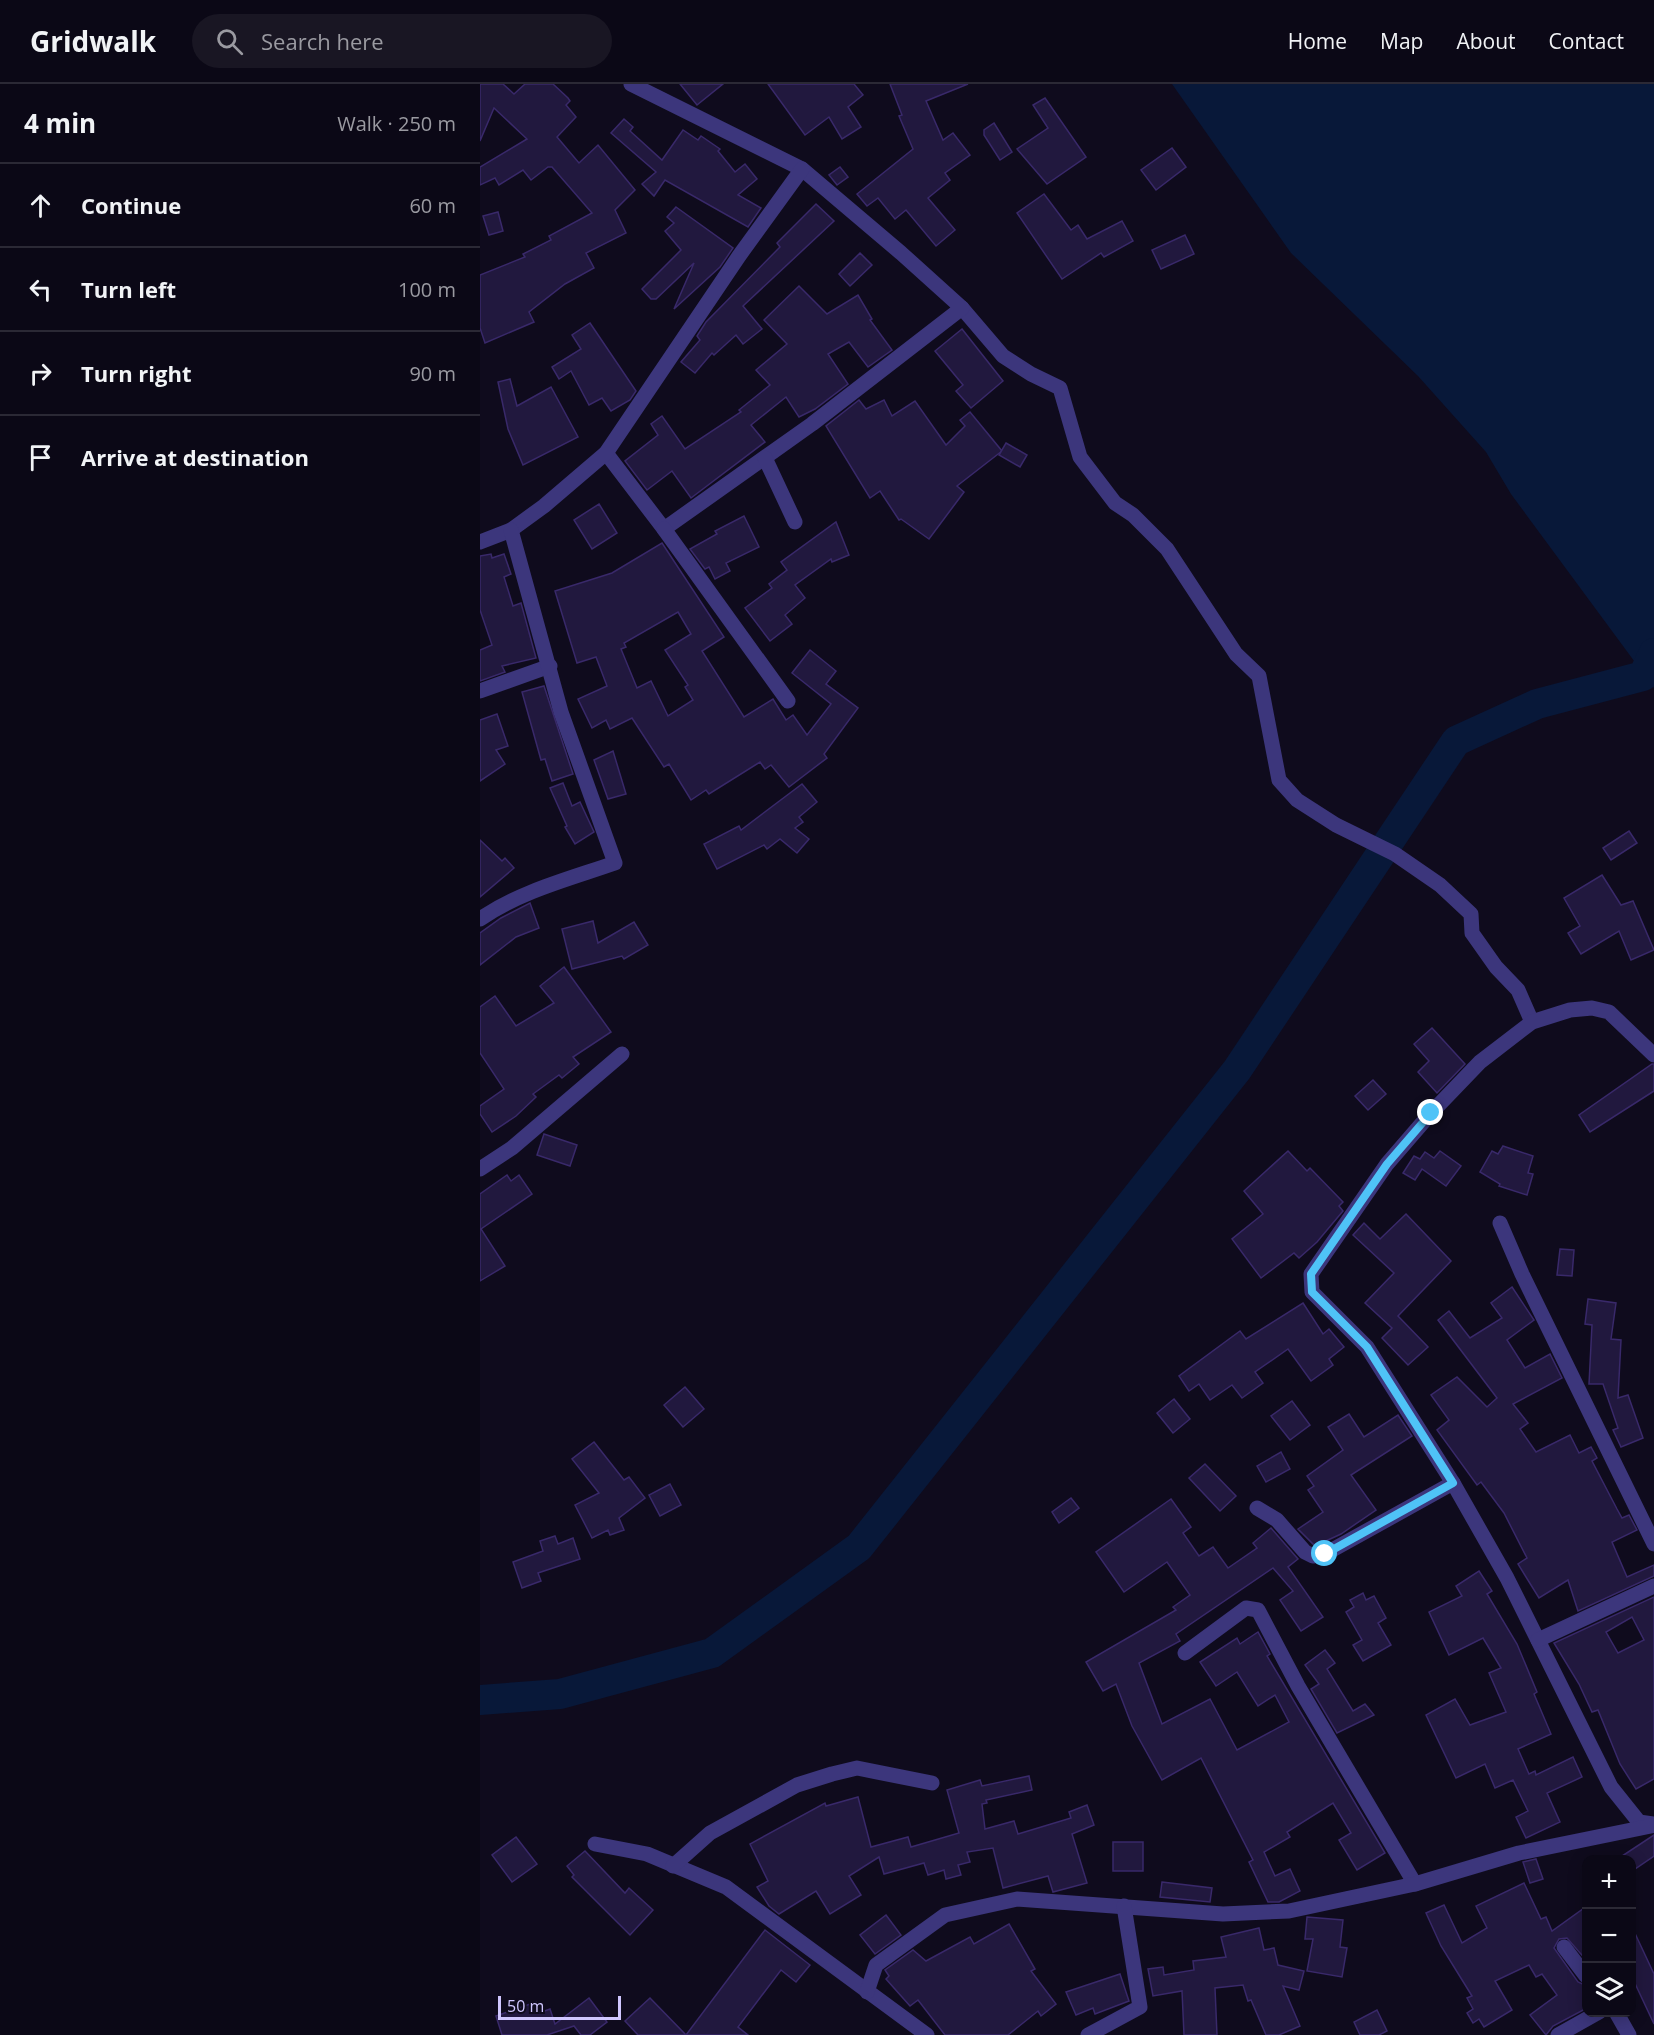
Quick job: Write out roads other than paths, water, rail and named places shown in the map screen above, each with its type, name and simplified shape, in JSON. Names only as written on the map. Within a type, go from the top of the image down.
[{"type":"street","points":[[631,84],[802,170],[902,253],[962,308],[1003,356],[1031,374],[1060,388],[1080,457],[1115,503],[1133,515],[1167,549],[1236,654],[1259,676],[1279,780],[1297,800],[1336,825],[1404,860],[1440,885],[1471,914],[1472,933],[1496,967],[1518,990],[1532,1022]]},
{"type":"street","points":[[480,542],[511,530],[544,506],[606,453],[727,273],[802,170]]},
{"type":"street","points":[[664,529],[765,458],[962,308]]},
{"type":"street","points":[[606,453],[788,701]]},
{"type":"street","points":[[765,458],[795,522]]},
{"type":"street","points":[[480,919],[500,905],[532,891],[615,863],[561,712],[511,530]]},
{"type":"street","points":[[480,691],[550,666]]},
{"type":"street","points":[[1654,1056],[1609,1012],[1592,1008],[1570,1010],[1532,1022],[1480,1062],[1431,1113],[1387,1164],[1311,1274],[1312,1292],[1367,1347],[1453,1483],[1507,1578],[1611,1786],[1639,1822],[1654,1825]]},
{"type":"street","points":[[480,1169],[512,1148],[622,1054]]},
{"type":"street","points":[[1500,1223],[1654,1544]]},
{"type":"street","points":[[1257,1508],[1277,1520],[1305,1552],[1313,1556],[1325,1554],[1453,1483]]},
{"type":"street","points":[[1538,1640],[1654,1586]]},
{"type":"street","points":[[1185,1653],[1246,1608],[1258,1610],[1298,1686],[1415,1884]]},
{"type":"street","points":[[674,1866],[710,1833],[798,1785],[820,1777],[858,1768],[932,1783]]},
{"type":"street","points":[[867,1992],[876,1965],[945,1915],[1017,1899],[1223,1914],[1289,1911],[1415,1884],[1519,1853],[1654,1825]]},
{"type":"street","points":[[595,1844],[647,1854],[726,1887],[927,2035]]},
{"type":"street","points":[[1088,2035],[1140,2007],[1124,1905]]},
{"type":"street","points":[[1564,1947],[1582,1970]]},
{"type":"street","points":[[1558,2035],[1592,2017]]},
{"type":"street","points":[[1618,2017],[1629,2035]]},
{"type":"water","points":[[1172,84],[1654,84],[1654,688],[1511,494],[1486,452],[1418,376],[1291,253]]},
{"type":"waterway","points":[[480,1700],[560,1694],[712,1653],[859,1547],[1237,1070],[1456,741],[1537,704],[1643,676],[1654,653]]}]
